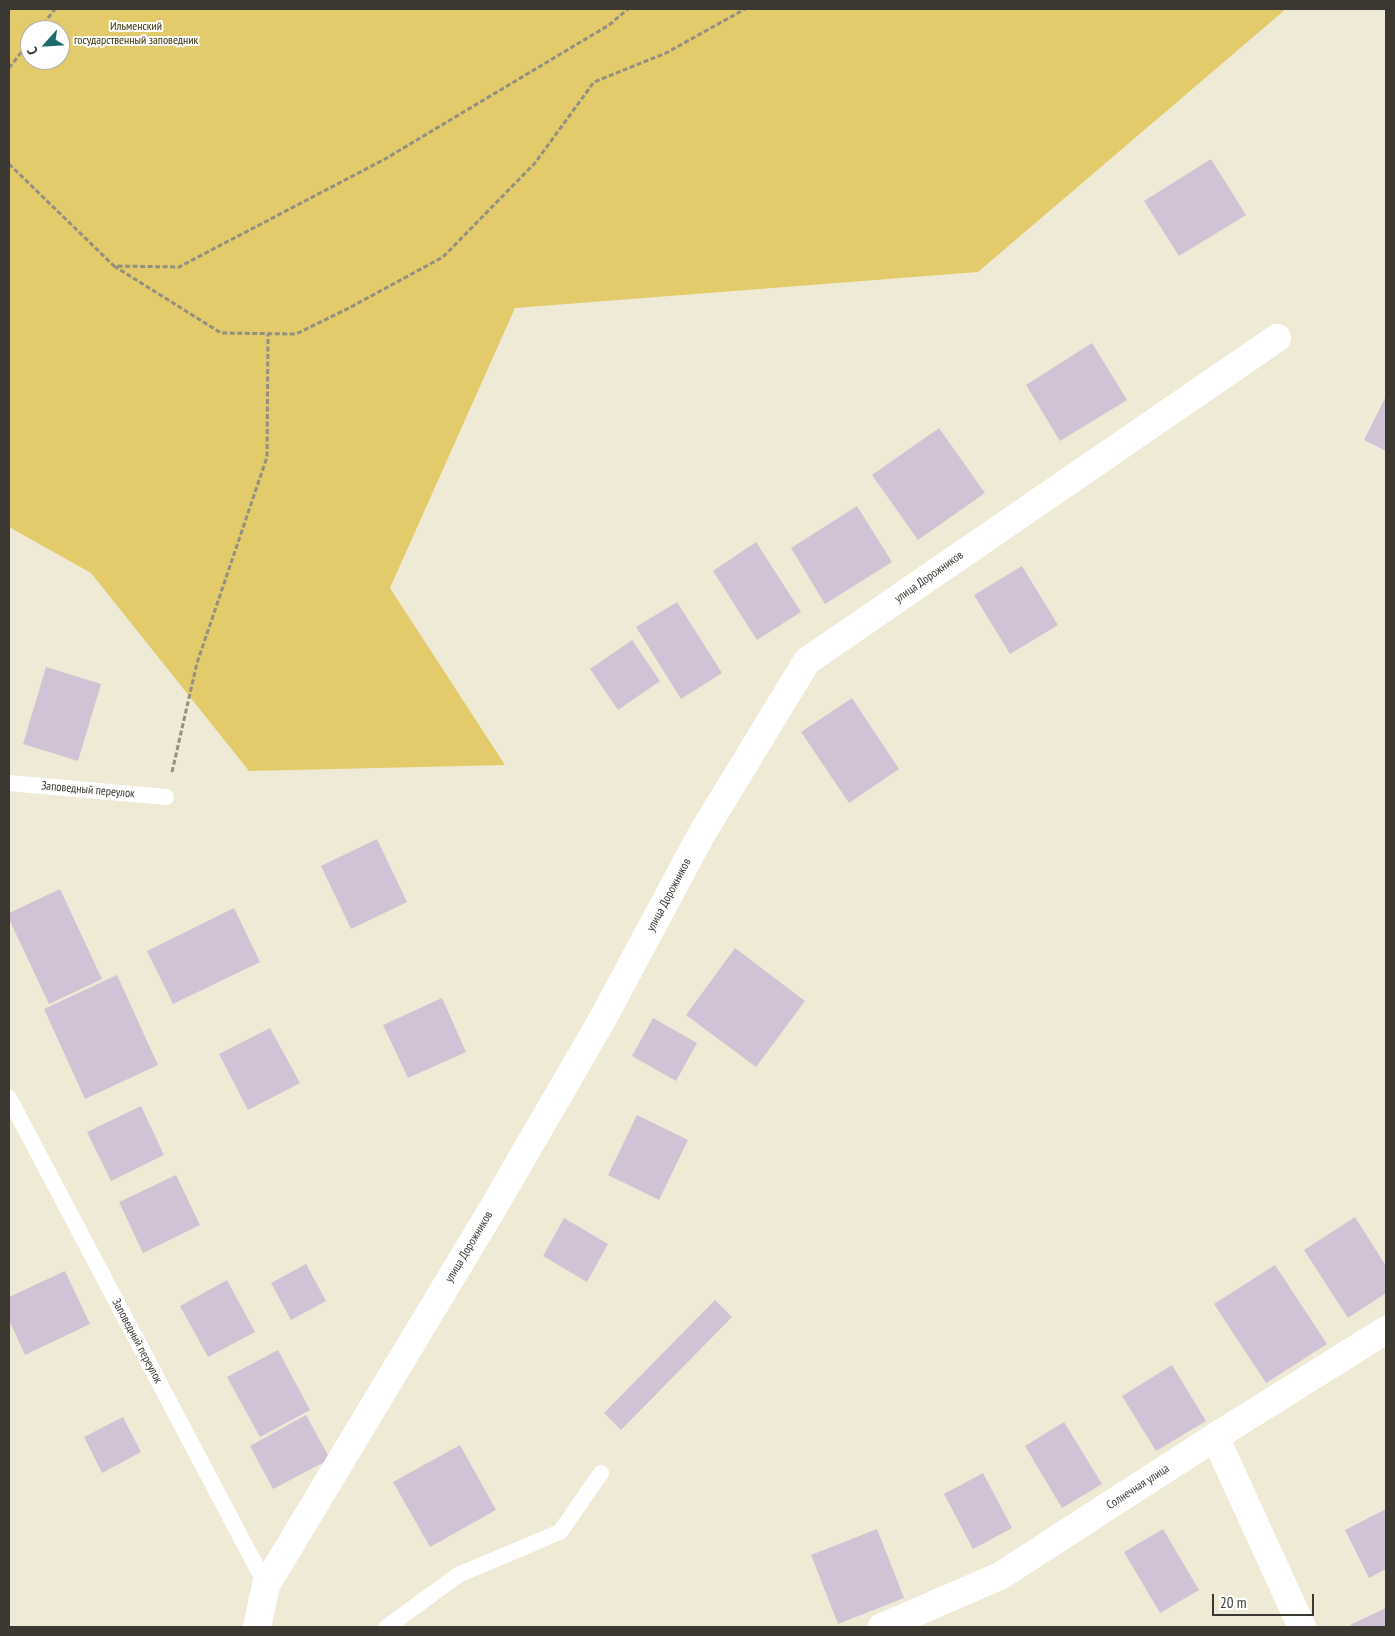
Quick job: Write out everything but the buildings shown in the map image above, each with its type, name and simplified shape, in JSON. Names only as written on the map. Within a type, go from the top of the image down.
[{"type":"street","name":"улица Дорожников","points":[[256,1627],[266,1585],[498,1200],[602,1020],[701,835],[807,661],[1277,338]]},
{"type":"street","name":"Солнечная улица","points":[[882,1627],[1000,1576],[1215,1437],[1386,1330]]},
{"type":"street","points":[[1215,1437],[1302,1627]]},
{"type":"lane","name":"Заповедный переулок","points":[[9,783],[166,797]]},
{"type":"lane","name":"Заповедный переулок","points":[[9,1098],[266,1585]]},
{"type":"lane","points":[[387,1627],[458,1575],[560,1532],[602,1474]]},
{"type":"path","points":[[47,20],[55,9]]},
{"type":"path","points":[[114,266],[179,267],[385,159],[609,25],[628,9]]},
{"type":"path","points":[[9,164],[114,266],[222,333],[296,334],[349,308],[443,257],[535,163],[594,82],[666,53],[745,9]]},
{"type":"path","points":[[9,68],[20,54]]},
{"type":"path","points":[[166,797],[197,663],[266,457],[268,334]]},
{"type":"green space","name":"Ильменский государственный заповедник","points":[[9,9],[1286,9],[978,272],[515,308],[390,588],[505,765],[249,771],[91,573],[9,527]]}]
